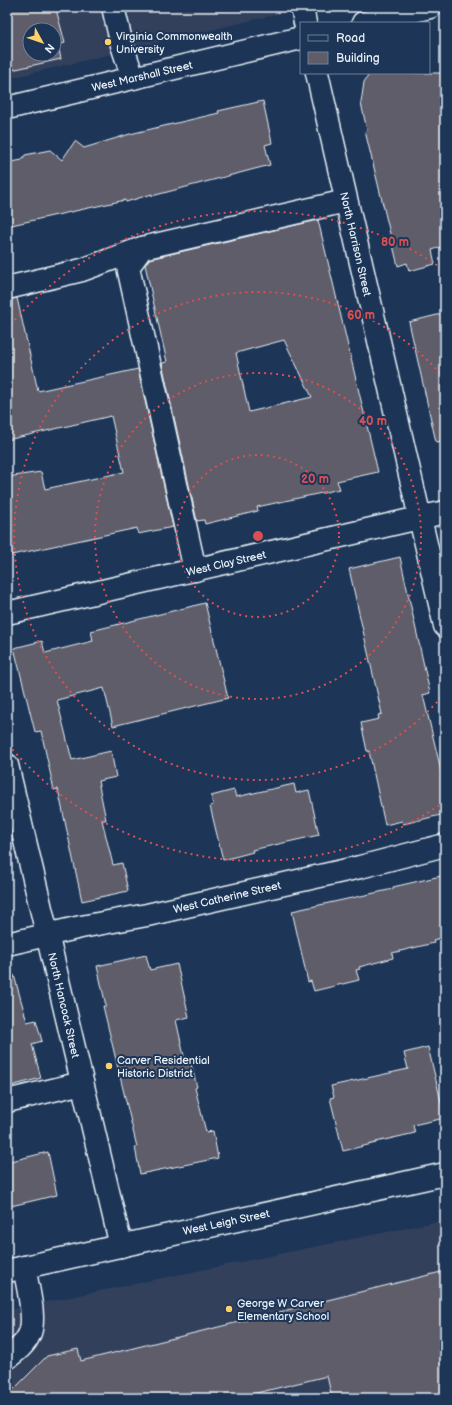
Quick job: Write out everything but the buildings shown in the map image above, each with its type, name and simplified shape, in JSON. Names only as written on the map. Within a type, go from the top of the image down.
[{"type":"street","points":[[113,7],[121,42],[133,78]]},
{"type":"street","points":[[302,7],[305,22]]},
{"type":"street","points":[[367,22],[430,7]]},
{"type":"street","name":"West Marshall Street","points":[[7,108],[300,38]]},
{"type":"street","name":"North Harrison Street","points":[[316,74],[445,626]]},
{"type":"street","points":[[7,288],[82,270],[142,248],[346,201]]},
{"type":"street","points":[[142,248],[128,267],[195,570]]},
{"type":"street","name":"West Clay Street","points":[[7,613],[445,512]]},
{"type":"street","name":"North Hancock Street","points":[[8,775],[121,1246]]},
{"type":"street","name":"West Catherine Street","points":[[7,944],[47,934],[147,915],[360,867],[445,845]]},
{"type":"street","points":[[7,1101],[82,1083]]},
{"type":"street","name":"West Leigh Street","points":[[15,1269],[445,1174]]},
{"type":"street","points":[[7,1358],[19,1349],[29,1336],[33,1323],[15,1269]]},
{"type":"shaded area","name":"Virginia Commonwealth University","points":[[7,7],[307,7],[7,79]]},
{"type":"shaded area","name":"George W Carver Elementary School","points":[[445,1220],[445,1398],[7,1398],[7,1310]]},
{"type":"place","name":"Virginia Commonwealth University","points":[[108,42]]},
{"type":"place","name":"Carver Residential Historic District","points":[[109,1066]]},
{"type":"place","name":"George W Carver Elementary School","points":[[229,1309]]}]
